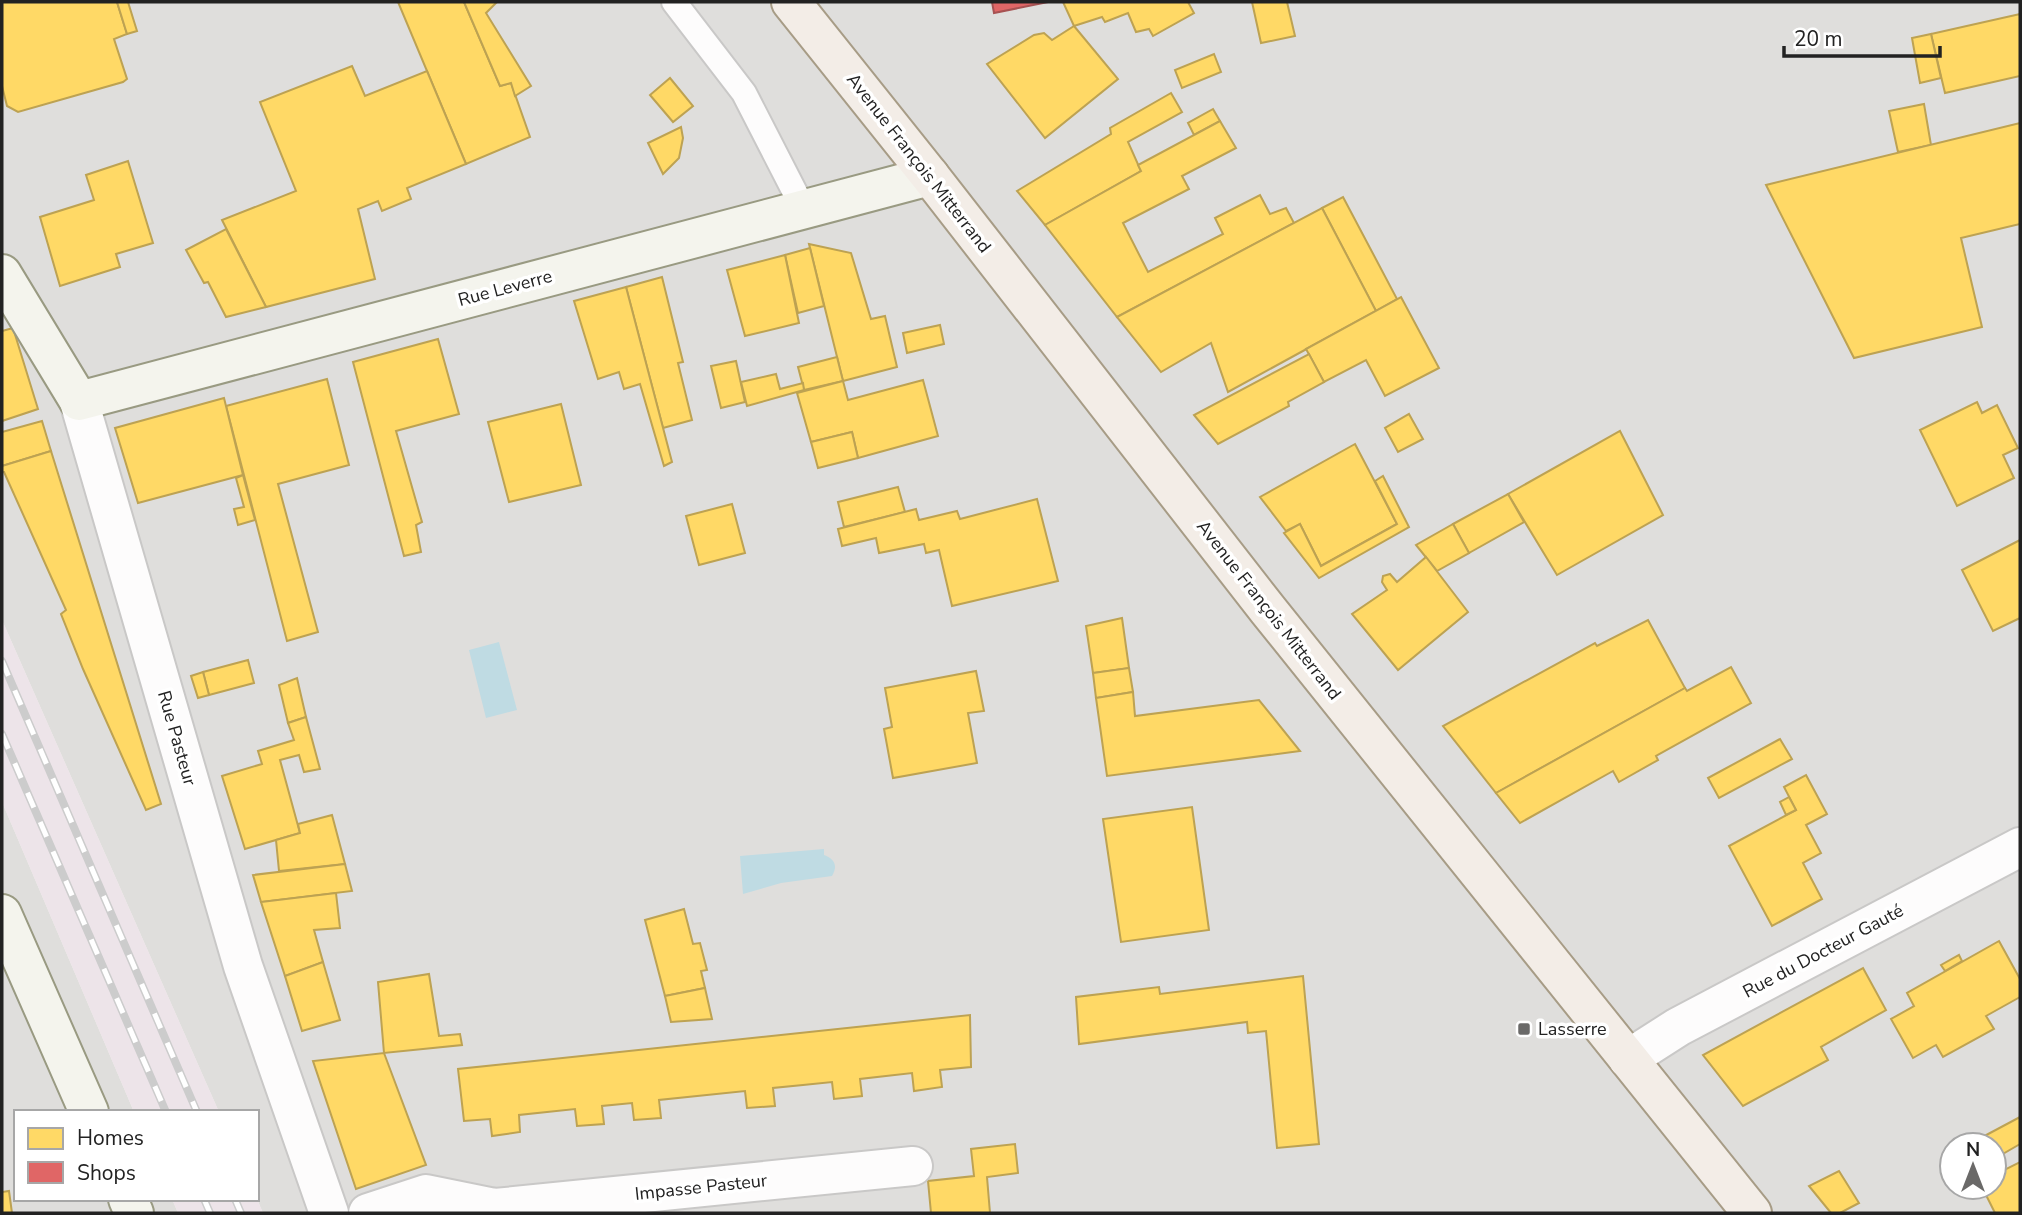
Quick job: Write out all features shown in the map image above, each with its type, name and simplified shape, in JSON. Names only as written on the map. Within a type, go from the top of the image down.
[{"type":"main road","name":"Avenue François Mitterrand","points":[[792,2],[1259,599],[1752,1213]]},
{"type":"street","name":"Rue Leverre","points":[[79,401],[930,176]]},
{"type":"street","name":"Rue Pasteur","points":[[2,274],[79,401],[243,966],[329,1213]]},
{"type":"street","name":"Rue du Docteur Gauté","points":[[1628,1059],[1678,1027],[2020,847]]},
{"type":"street","points":[[2,914],[88,1110]]},
{"type":"street","name":"Impasse Pasteur","points":[[368,1213],[426,1194],[495,1208],[913,1166]]},
{"type":"lane","points":[[674,2],[744,93],[804,210]]},
{"type":"shaded area","points":[[2,2],[2020,2],[2020,1213],[263,1213],[258,1201],[259,1110],[218,1110],[2,620]]},
{"type":"shaded area","points":[[2,620],[218,1110],[133,1110],[2,802]]},
{"type":"shaded area","points":[[2,802],[133,1110],[14,1110],[14,1201],[173,1201],[178,1213],[2,1213]]},
{"type":"shaded area","points":[[173,1201],[258,1201],[263,1213],[178,1213]]},
{"type":"water","points":[[499,642],[517,710],[486,718],[469,650]]},
{"type":"water","points":[[824,849],[824,855],[834,863],[832,876],[781,883],[743,894],[740,856]]},
{"type":"building: Homes","points":[[2,2],[117,2],[127,34],[114,39],[127,79],[18,112],[7,106],[2,86]]},
{"type":"building: Homes","points":[[117,2],[128,2],[137,31],[127,34]]},
{"type":"building: Homes","points":[[398,2],[464,2],[500,86],[511,83],[530,137],[466,164]]},
{"type":"building: Homes","points":[[464,2],[497,2],[486,13],[531,86],[515,96],[511,83],[500,86]]},
{"type":"building: Homes","points":[[1063,2],[1188,2],[1194,13],[1153,36],[1149,29],[1136,32],[1128,13],[1105,22],[1102,17],[1074,26]]},
{"type":"building: Homes","points":[[1252,2],[1287,2],[1295,36],[1261,43]]},
{"type":"building: Homes","points":[[2020,14],[2020,76],[1945,93],[1931,34]]},
{"type":"building: Homes","points":[[1074,26],[1118,79],[1045,138],[987,64],[1034,35],[1044,33],[1052,40]]},
{"type":"building: Homes","points":[[1931,34],[1941,78],[1920,83],[1912,38]]},
{"type":"building: Homes","points":[[1214,54],[1221,72],[1182,88],[1175,70]]},
{"type":"building: Homes","points":[[352,66],[365,96],[427,71],[466,164],[407,188],[411,199],[382,211],[378,201],[358,209],[375,279],[266,307],[222,220],[296,191],[260,102]]},
{"type":"building: Homes","points":[[670,78],[693,106],[673,122],[650,95]]},
{"type":"building: Homes","points":[[1171,93],[1182,112],[1128,142],[1141,171],[1045,225],[1017,191],[1111,134],[1110,128]]},
{"type":"building: Homes","points":[[1924,104],[1931,145],[1898,152],[1889,111]]},
{"type":"building: Homes","points":[[1213,109],[1220,121],[1194,135],[1188,123]]},
{"type":"building: Homes","points":[[1220,121],[1236,148],[1182,176],[1189,189],[1123,223],[1148,272],[1223,234],[1215,218],[1260,195],[1270,214],[1286,208],[1294,223],[1117,317],[1045,225],[1141,171],[1138,165]]},
{"type":"building: Homes","points":[[2020,123],[2020,224],[1961,238],[1982,327],[1854,358],[1766,185]]},
{"type":"building: Homes","points":[[681,127],[683,138],[679,158],[663,174],[648,143]]},
{"type":"building: Homes","points":[[128,161],[153,243],[116,254],[120,267],[60,286],[40,217],[94,200],[86,175]]},
{"type":"building: Homes","points":[[1343,197],[1397,299],[1376,311],[1322,208]]},
{"type":"building: Homes","points":[[1322,208],[1376,311],[1228,392],[1211,343],[1161,372],[1117,317]]},
{"type":"building: Homes","points":[[226,229],[266,307],[226,317],[208,282],[204,283],[186,250]]},
{"type":"building: Homes","points":[[809,244],[851,253],[871,319],[885,316],[897,367],[843,381]]},
{"type":"building: Homes","points":[[810,248],[824,306],[798,313],[785,255]]},
{"type":"building: Homes","points":[[785,255],[799,323],[745,336],[727,270]]},
{"type":"building: Homes","points":[[662,277],[683,362],[678,363],[692,420],[663,428],[626,287]]},
{"type":"building: Homes","points":[[626,287],[672,462],[664,466],[640,384],[624,389],[619,372],[598,379],[574,301]]},
{"type":"building: Homes","points":[[1401,297],[1439,368],[1385,396],[1366,360],[1324,382],[1306,349]]},
{"type":"building: Homes","points":[[940,325],[944,344],[907,353],[903,333]]},
{"type":"building: Homes","points":[[13,328],[38,409],[2,421],[2,331]]},
{"type":"building: Homes","points":[[438,339],[459,414],[396,431],[422,522],[416,525],[421,552],[404,556],[353,362]]},
{"type":"building: Homes","points":[[1309,354],[1324,382],[1288,402],[1289,406],[1218,444],[1194,415]]},
{"type":"building: Homes","points":[[837,357],[843,381],[804,390],[798,367]]},
{"type":"building: Homes","points":[[736,361],[745,402],[721,408],[711,366]]},
{"type":"building: Homes","points":[[776,374],[780,389],[803,383],[804,390],[747,406],[741,382]]},
{"type":"building: Homes","points":[[327,379],[349,465],[278,484],[318,632],[287,641],[226,406]]},
{"type":"building: Homes","points":[[923,380],[938,436],[858,458],[852,432],[811,442],[797,393],[843,381],[848,400]]},
{"type":"building: Homes","points":[[224,398],[243,475],[138,503],[115,428]]},
{"type":"building: Homes","points":[[1977,402],[1982,413],[1997,405],[2018,448],[2003,455],[2014,478],[1957,506],[1920,430]]},
{"type":"building: Homes","points":[[561,404],[581,485],[509,502],[488,422]]},
{"type":"building: Homes","points":[[1409,414],[1423,439],[1398,452],[1385,428]]},
{"type":"building: Homes","points":[[42,421],[51,451],[2,466],[2,432]]},
{"type":"building: Homes","points":[[1620,431],[1663,515],[1557,575],[1508,494]]},
{"type":"building: Homes","points":[[852,432],[858,458],[818,468],[811,442]]},
{"type":"building: Homes","points":[[1355,444],[1397,524],[1321,566],[1300,524],[1286,531],[1260,497]]},
{"type":"building: Homes","points":[[51,451],[161,804],[146,810],[61,614],[66,610],[2,472],[2,466]]},
{"type":"building: Homes","points":[[243,475],[255,520],[238,525],[234,509],[244,507],[236,478]]},
{"type":"building: Homes","points":[[1383,476],[1409,527],[1319,578],[1284,533],[1300,524],[1321,566],[1397,524],[1375,481]]},
{"type":"building: Homes","points":[[898,487],[905,512],[844,527],[838,502]]},
{"type":"building: Homes","points":[[1508,494],[1524,522],[1469,553],[1453,524]]},
{"type":"building: Homes","points":[[1037,499],[1058,581],[952,606],[939,550],[926,553],[924,544],[879,553],[876,538],[842,546],[838,529],[916,509],[919,520],[957,511],[960,519]]},
{"type":"building: Homes","points":[[732,504],[745,553],[699,565],[686,516]]},
{"type":"building: Homes","points":[[1453,524],[1469,553],[1437,571],[1416,545]]},
{"type":"building: Homes","points":[[2020,540],[2020,618],[1993,631],[1962,570]]},
{"type":"building: Homes","points":[[1426,557],[1468,612],[1398,670],[1352,614],[1387,590],[1382,582],[1383,576],[1390,574],[1397,582]]},
{"type":"building: Homes","points":[[1122,618],[1129,668],[1093,673],[1086,626]]},
{"type":"building: Homes","points":[[1648,620],[1685,688],[1496,793],[1443,726],[1595,643],[1597,646]]},
{"type":"building: Homes","points":[[248,660],[254,683],[209,695],[203,672]]},
{"type":"building: Homes","points":[[1731,667],[1751,703],[1656,756],[1658,760],[1619,782],[1613,771],[1520,823],[1496,793],[1685,688],[1687,691]]},
{"type":"building: Homes","points":[[1129,668],[1133,692],[1096,698],[1093,673]]},
{"type":"building: Homes","points":[[976,671],[984,711],[968,713],[977,763],[893,778],[884,729],[892,727],[885,688]]},
{"type":"building: Homes","points":[[203,672],[209,695],[198,698],[191,676]]},
{"type":"building: Homes","points":[[297,678],[306,717],[288,723],[279,685]]},
{"type":"building: Homes","points":[[1133,692],[1135,716],[1259,700],[1300,751],[1107,776],[1096,698]]},
{"type":"building: Homes","points":[[306,717],[320,769],[304,772],[299,755],[280,760],[300,833],[245,849],[222,776],[262,764],[258,751],[294,740],[288,723]]},
{"type":"building: Homes","points":[[1780,739],[1792,759],[1719,798],[1708,778]]},
{"type":"building: Homes","points":[[1806,775],[1827,814],[1806,825],[1821,853],[1803,863],[1822,899],[1772,926],[1729,846],[1796,810],[1784,787]]},
{"type":"building: Homes","points":[[1789,797],[1796,810],[1786,815],[1780,802]]},
{"type":"building: Homes","points":[[1192,807],[1209,930],[1121,942],[1103,819]]},
{"type":"building: Homes","points":[[332,815],[345,864],[279,871],[276,840],[300,833],[298,824]]},
{"type":"building: Homes","points":[[345,864],[352,891],[261,902],[253,875]]},
{"type":"building: Homes","points":[[336,893],[340,928],[314,930],[323,962],[285,976],[261,902]]},
{"type":"building: Homes","points":[[684,909],[693,944],[700,943],[707,970],[701,971],[705,988],[665,996],[645,920]]},
{"type":"building: Homes","points":[[1999,941],[2020,979],[2020,997],[1986,1016],[1994,1029],[1943,1057],[1936,1045],[1913,1058],[1891,1019],[1914,1006],[1907,993]]},
{"type":"building: Homes","points":[[1959,955],[1962,961],[1945,971],[1941,965]]},
{"type":"building: Homes","points":[[323,962],[340,1020],[302,1031],[285,976]]},
{"type":"building: Homes","points":[[1863,968],[1886,1010],[1821,1047],[1828,1060],[1743,1106],[1703,1055]]},
{"type":"building: Homes","points":[[429,974],[439,1036],[460,1034],[462,1045],[384,1053],[378,982]]},
{"type":"building: Homes","points":[[1303,976],[1319,1144],[1277,1148],[1266,1031],[1248,1033],[1247,1022],[1079,1044],[1076,997],[1159,987],[1160,994]]},
{"type":"building: Homes","points":[[705,988],[712,1019],[671,1022],[665,996]]},
{"type":"building: Homes","points":[[970,1015],[971,1067],[940,1070],[942,1087],[914,1091],[912,1073],[860,1079],[862,1096],[834,1099],[832,1082],[773,1088],[775,1106],[747,1108],[745,1091],[659,1100],[661,1118],[634,1120],[632,1103],[602,1106],[604,1124],[577,1126],[575,1109],[519,1115],[520,1132],[492,1136],[490,1119],[464,1121],[458,1069]]},
{"type":"building: Homes","points":[[384,1053],[426,1165],[356,1189],[313,1061]]},
{"type":"building: Homes","points":[[2020,1117],[2020,1144],[2008,1151],[2008,1131],[1994,1131]]},
{"type":"building: Homes","points":[[1015,1144],[1018,1173],[987,1177],[990,1213],[931,1213],[928,1181],[974,1176],[971,1149]]},
{"type":"building: Homes","points":[[2020,1162],[2020,1213],[1995,1213],[1989,1201],[2008,1201],[2008,1168]]},
{"type":"building: Homes","points":[[1839,1171],[1859,1203],[1840,1213],[1831,1213],[1809,1186]]},
{"type":"building: Homes","points":[[9,1191],[12,1213],[2,1213],[2,1192]]},
{"type":"building: Shops","points":[[992,2],[1048,2],[994,13]]},
{"type":"railway","points":[[2,661],[196,1110]]},
{"type":"railway","points":[[2,734],[165,1110]]},
{"type":"railway","points":[[205,1201],[210,1213]]},
{"type":"railway","points":[[236,1201],[241,1213]]},
{"type":"place","name":"Lasserre","points":[[1524,1029]]}]
